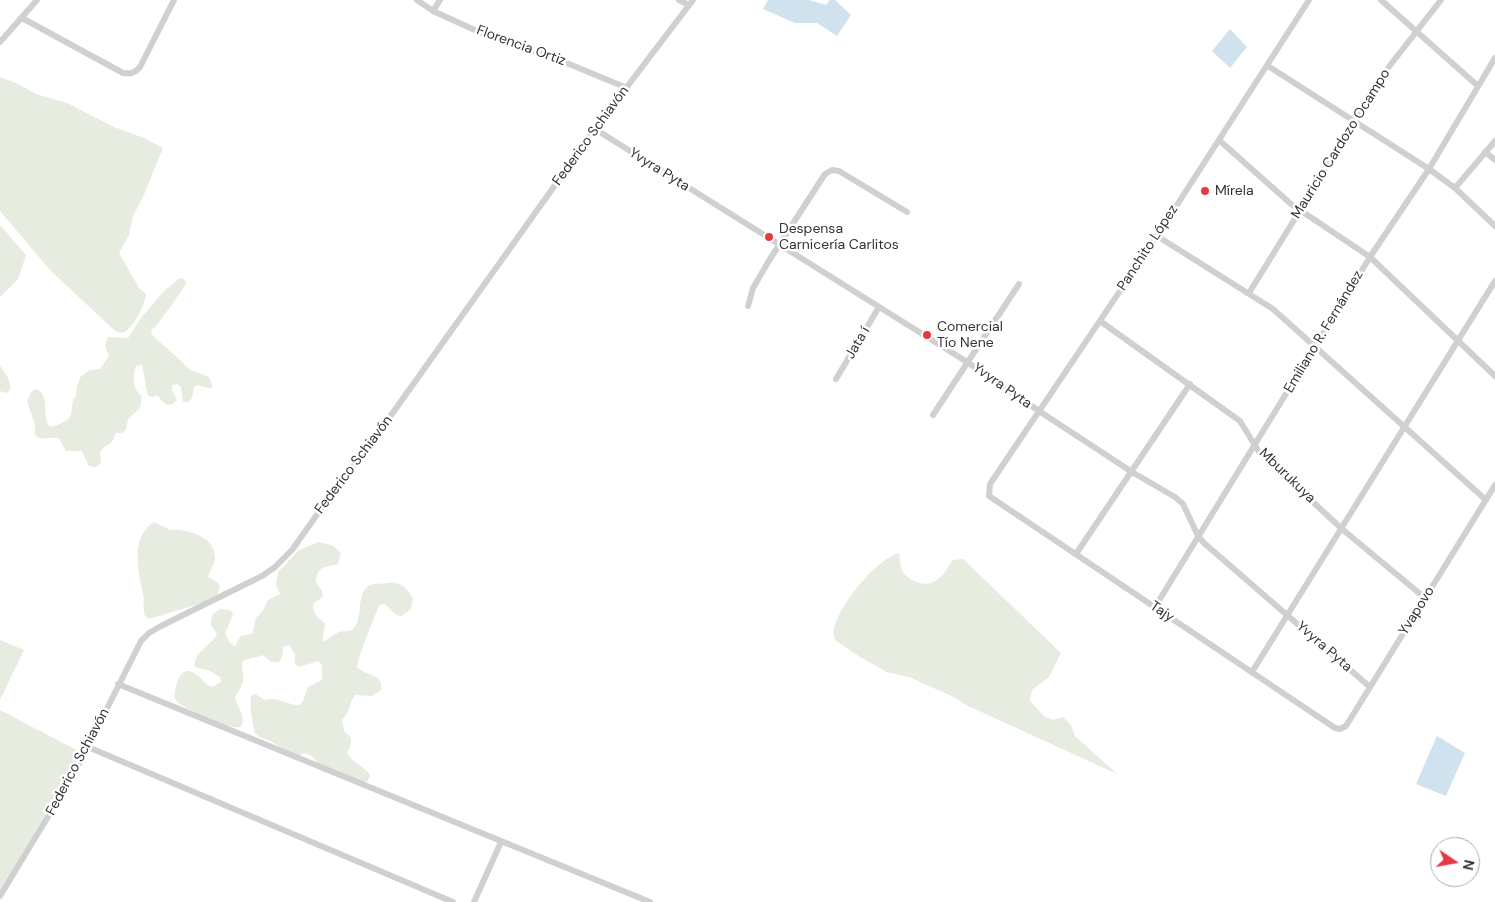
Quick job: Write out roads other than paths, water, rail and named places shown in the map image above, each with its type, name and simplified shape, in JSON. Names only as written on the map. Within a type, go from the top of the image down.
[{"type":"street","points":[[0,42],[37,0]]},
{"type":"street","points":[[22,18],[123,73],[130,74],[140,67],[174,0]]},
{"type":"street","name":"Florencia Ortiz","points":[[417,0],[434,11],[495,38],[552,56],[627,88]]},
{"type":"street","points":[[434,11],[440,0]]},
{"type":"street","points":[[679,0],[691,2]]},
{"type":"street","name":"Panchito López","points":[[989,496],[990,484],[1157,236],[1309,0]]},
{"type":"street","points":[[1381,0],[1478,86]]},
{"type":"street","name":"Mauricio Cardozo Ocampo","points":[[1249,293],[1388,68],[1441,0]]},
{"type":"street","name":"Federico Schiavón","points":[[0,896],[49,817],[88,748],[118,684],[138,647],[149,633],[262,576],[275,567],[292,550],[333,492],[377,435],[595,129],[691,2]]},
{"type":"street","name":"Emiliano R. Fernández","points":[[1155,607],[1256,446],[1370,257],[1429,169],[1495,58]]},
{"type":"street","points":[[1268,66],[1429,169],[1455,188],[1495,226]]},
{"type":"street","name":"Yvyra Pyta","points":[[595,129],[967,362],[1039,412],[1132,472],[1176,497],[1183,504],[1198,536],[1370,687]]},
{"type":"street","points":[[1219,140],[1299,210],[1370,257],[1495,376]]},
{"type":"street","points":[[1455,188],[1495,141]]},
{"type":"street","points":[[1486,152],[1495,160]]},
{"type":"street","points":[[748,306],[753,288],[825,174],[832,170],[839,171],[907,212]]},
{"type":"street","points":[[1157,236],[1273,309],[1486,500]]},
{"type":"street","points":[[1252,672],[1495,281]]},
{"type":"street","points":[[934,415],[1019,284]]},
{"type":"street","name":"Jata í","points":[[836,379],[879,307]]},
{"type":"street","name":"Mburukuya","points":[[1100,321],[1240,421],[1259,452],[1342,528],[1425,598]]},
{"type":"street","points":[[1076,554],[1190,384]]},
{"type":"street","name":"Yvapovo","points":[[1335,728],[1340,730],[1346,726],[1495,485]]},
{"type":"street","name":"Tajy","points":[[989,496],[1335,728]]},
{"type":"street","points":[[118,684],[650,902]]},
{"type":"street","points":[[88,748],[453,902]]},
{"type":"street","points":[[474,902],[501,842]]},
{"type":"water","points":[[768,0],[809,0],[826,5],[830,0],[835,0],[851,15],[837,36],[817,23],[795,23],[763,9]]},
{"type":"water","points":[[1230,29],[1247,47],[1230,68],[1212,51]]},
{"type":"water","points":[[1437,736],[1465,753],[1446,796],[1416,784]]},
{"type":"place","name":"Mírela","points":[[1205,191]]},
{"type":"place","name":"Despensa Carnicería Carlitos","points":[[769,237]]},
{"type":"place","name":"Comercial Tío Nene","points":[[927,335]]}]
